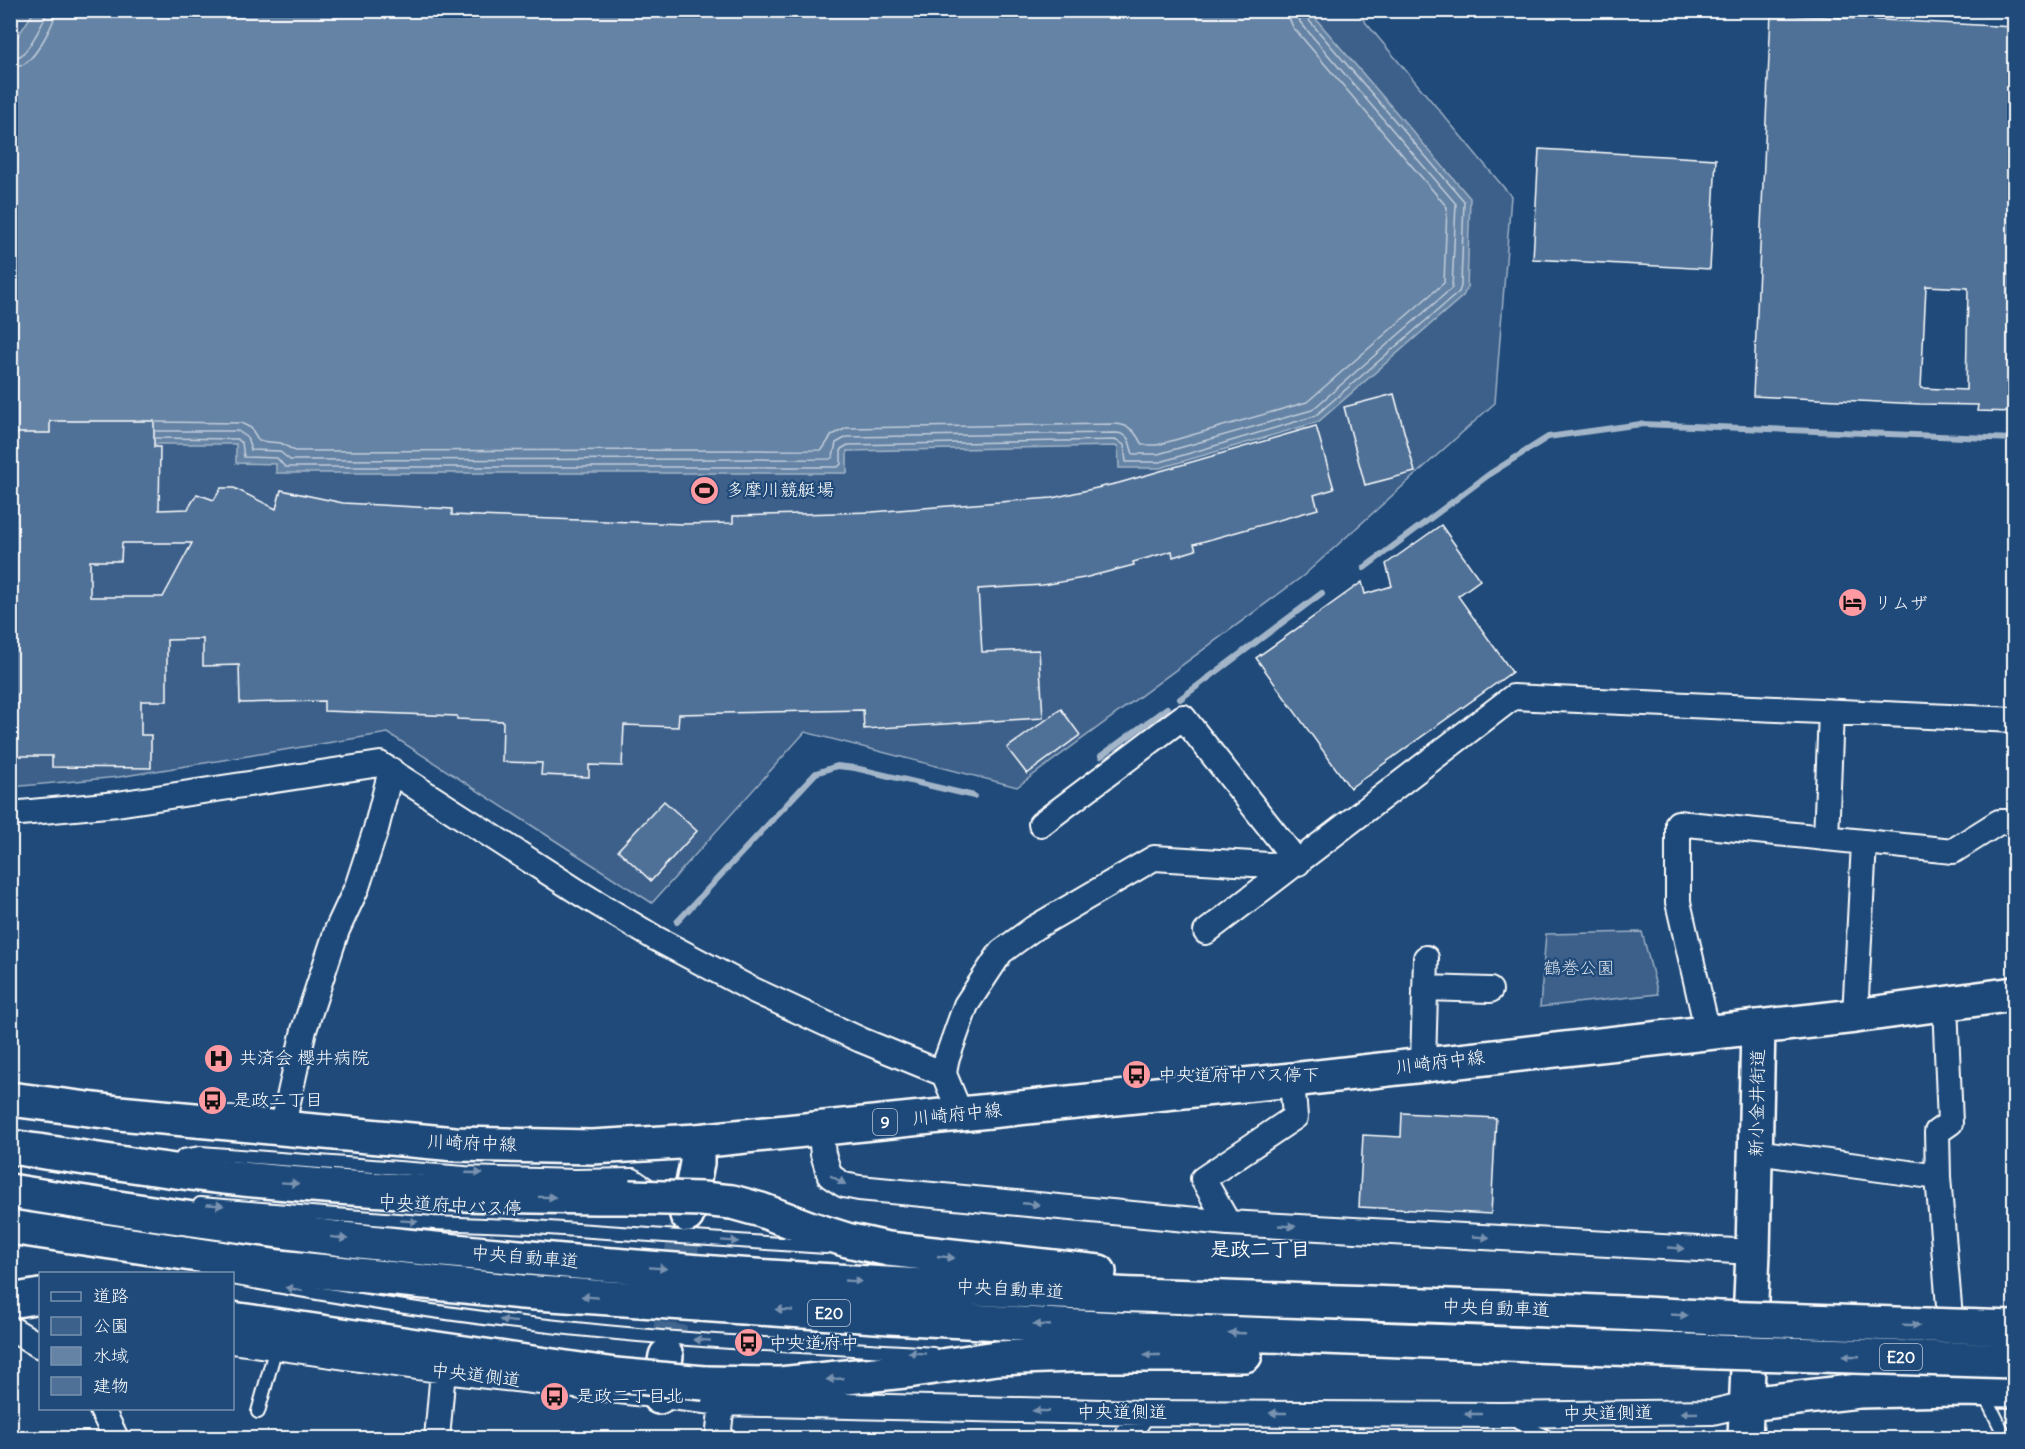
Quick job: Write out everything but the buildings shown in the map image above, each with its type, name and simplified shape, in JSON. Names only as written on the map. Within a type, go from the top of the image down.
[{"type":"main road","name":"新小金井街道","points":[[1745,1438],[1753,1252],[1758,1026],[1855,1016],[2014,994]]},
{"type":"main road","name":"川崎府中線","points":[[10,1099],[119,1113],[455,1144],[592,1147],[697,1141],[1292,1080],[1758,1026]]},
{"type":"main road","points":[[10,1138],[36,1137],[145,1152],[171,1170]]},
{"type":"main road","points":[[689,1204],[697,1163],[697,1141]]},
{"type":"main road","points":[[10,1147],[171,1170],[286,1183],[466,1195],[629,1197],[732,1202],[847,1240],[888,1249],[1100,1272],[1639,1313]]},
{"type":"main road","name":"中央自動車道","points":[[10,1189],[133,1210],[362,1241],[587,1263],[825,1280],[1211,1299],[2014,1328]]},
{"type":"main road","name":"中央自動車道","points":[[10,1227],[279,1267],[522,1292],[867,1316],[1137,1330],[2014,1361]]},
{"type":"main road","points":[[10,1301],[39,1296]]},
{"type":"main road","points":[[234,1319],[615,1375],[713,1393],[997,1358],[1072,1355],[1223,1356],[1652,1349]]},
{"type":"main road","points":[[659,1397],[666,1356]]},
{"type":"main road","name":"中央道側道","points":[[1747,1404],[1859,1391],[2014,1390]]},
{"type":"street","points":[[1206,932],[1513,697],[2014,720]]},
{"type":"street","points":[[1826,838],[1831,712]]},
{"type":"street","points":[[1041,824],[1183,717],[1298,863]]},
{"type":"street","points":[[10,814],[117,804],[380,764],[580,893],[655,938],[791,1008],[944,1074]]},
{"type":"street","points":[[282,1129],[303,1030],[338,930],[357,887],[376,829],[391,770]]},
{"type":"street","points":[[1708,1033],[1678,902],[1678,823],[1953,851],[1999,822],[2014,822]]},
{"type":"street","points":[[1855,1016],[1864,843]]},
{"type":"street","points":[[960,1113],[944,1074],[946,1061],[966,1005],[1001,952],[1034,928],[1154,858],[1268,865],[1298,863]]},
{"type":"street","points":[[1423,1064],[1426,958]]},
{"type":"street","points":[[1425,988],[1490,990]]},
{"type":"street","points":[[1946,1004],[1950,1123],[1937,1132],[1938,1176],[1968,1389]]},
{"type":"street","points":[[1228,1223],[1203,1179],[1295,1117],[1292,1080]]},
{"type":"street","points":[[820,1128],[830,1176],[844,1185],[859,1188],[1228,1223],[1753,1252]]},
{"type":"street","points":[[1756,1152],[1938,1176]]},
{"type":"street","name":"中央道側道","points":[[234,1341],[443,1371],[659,1397],[713,1393],[1143,1413],[1712,1412],[1747,1404]]},
{"type":"street","points":[[437,1438],[443,1371]]},
{"type":"street","points":[[713,1393],[718,1438]]},
{"type":"street","points":[[102,1410],[116,1438]]},
{"type":"street","points":[[1126,1438],[1143,1413]]},
{"type":"lane","points":[[171,1170],[183,1156],[201,1153],[465,1173],[634,1176],[660,1192],[689,1204]]},
{"type":"lane","points":[[10,1189],[138,1198]]},
{"type":"lane","name":"中央道府中バス停","points":[[184,1203],[434,1223],[888,1249]]},
{"type":"lane","points":[[10,1232],[107,1254]]},
{"type":"lane","points":[[234,1278],[308,1292],[545,1326],[639,1335],[997,1358]]},
{"type":"lane","points":[[258,1412],[276,1347]]},
{"type":"lane","points":[[1968,1389],[2006,1438]]},
{"type":"lane","points":[[1502,1414],[1549,1438]]},
{"type":"green space","name":"多摩川競艇場","points":[[11,11],[1356,11],[1511,196],[1495,403],[1303,576],[1017,787],[805,732],[652,903],[388,733],[119,777],[11,787]]},
{"type":"green space","name":"鶴巻公園","points":[[1642,932],[1658,994],[1540,1007],[1546,934]]},
{"type":"water","points":[[35,10],[1309,11],[1470,198],[1467,288],[1463,296],[1318,422],[1160,468],[1119,468],[1118,446],[847,451],[847,473],[276,473],[276,464],[236,463],[236,444],[11,444],[10,48]]},
{"type":"waterway","points":[[1364,568],[1491,473],[1548,437],[1641,424],[2014,439]]},
{"type":"waterway","points":[[1180,699],[1322,593]]},
{"type":"waterway","points":[[1101,756],[1167,708]]},
{"type":"waterway","points":[[677,922],[816,773],[837,766],[855,768],[974,796]]},
{"type":"tunnel","points":[[666,1356],[687,1215]]},
{"type":"place","name":"多摩川競艇場","points":[[705,490]]},
{"type":"place","name":"リムザ","points":[[1853,603]]},
{"type":"place","name":"共済会 櫻井病院","points":[[218,1058]]},
{"type":"place","name":"中央道府中バス停下","points":[[1137,1075]]},
{"type":"place","name":"是政二丁目","points":[[212,1100]]},
{"type":"place","name":"中央道府中","points":[[748,1343]]},
{"type":"place","name":"是政二丁目北","points":[[555,1396]]},
{"type":"district","name":"是政二丁目","points":[[1260,1249]]}]
